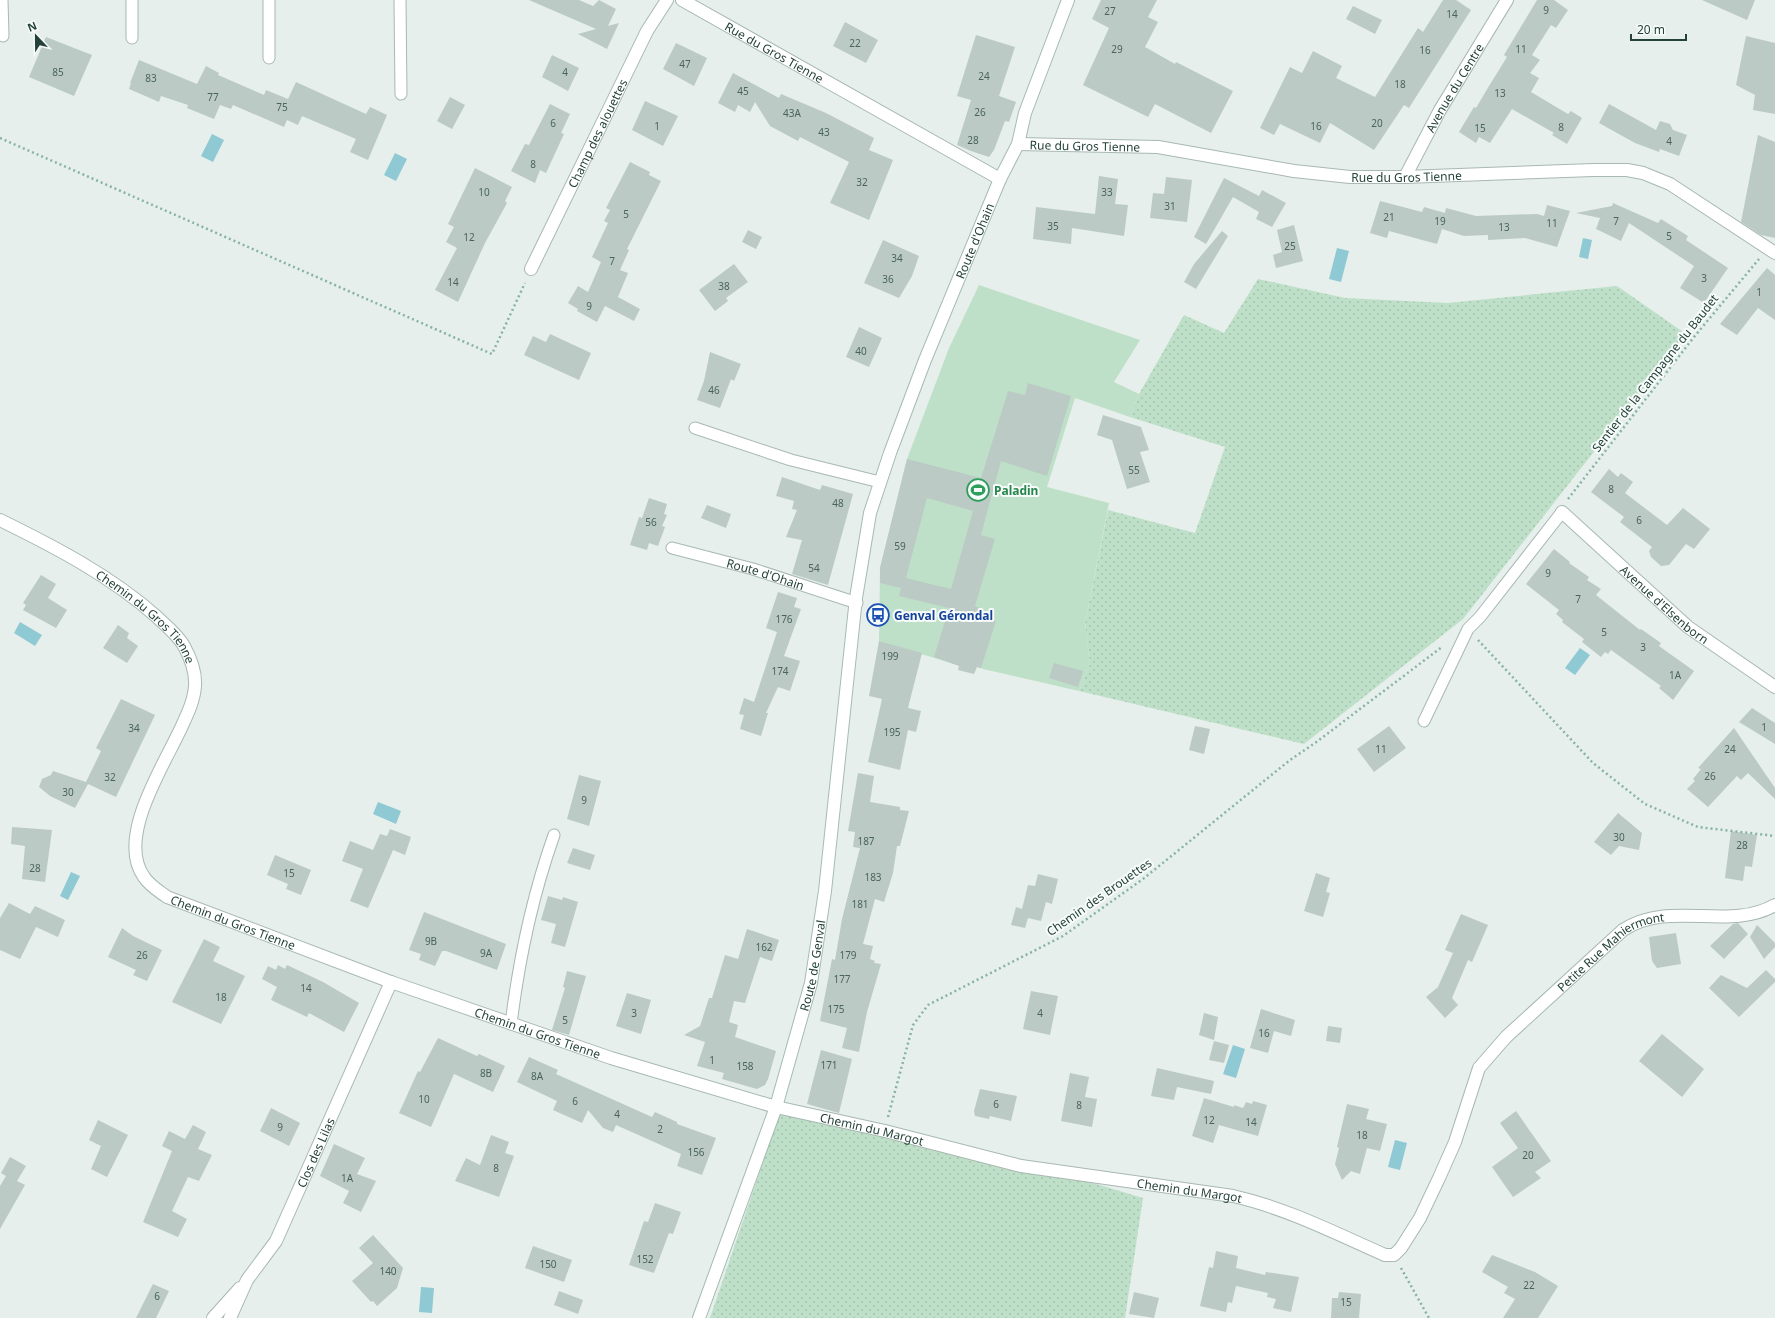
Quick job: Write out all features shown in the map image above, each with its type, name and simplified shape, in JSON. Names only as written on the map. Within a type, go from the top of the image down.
[{"type":"street","name":"Champ des alouettes","points":[[531,269],[648,31],[667,0]]},
{"type":"street","name":"Rue du Gros Tienne","points":[[682,0],[696,4],[1000,179]]},
{"type":"street","name":"Route d'Ohain","points":[[857,600],[870,513],[880,482],[925,360],[1000,179],[1018,144],[1025,113],[1068,0]]},
{"type":"street","name":"Avenue du Centre","points":[[1405,177],[1440,110],[1507,0]]},
{"type":"street","name":"Rue du Gros Tienne","points":[[1018,144],[1158,147],[1294,171],[1350,177],[1405,177],[1593,170],[1643,173],[1683,192],[1772,251]]},
{"type":"street","name":"Avenue d'Elsenborn","points":[[1562,512],[1688,627],[1775,687]]},
{"type":"street","name":"Chemin du Gros Tienne","points":[[0,520],[32,536],[110,580],[170,629],[183,645],[192,664],[196,685],[192,705],[143,808],[136,831],[134,851],[138,866],[144,877],[152,886],[167,897],[391,982],[611,1058],[776,1107]]},
{"type":"street","name":"Route de Genval","points":[[699,1318],[776,1107],[811,983],[819,938],[857,600]]},
{"type":"street","name":"Petite Rue Mahiermont","points":[[1394,1255],[1401,1248],[1420,1218],[1439,1178],[1455,1142],[1479,1068],[1506,1037],[1623,930],[1634,923],[1648,918],[1670,915],[1742,915],[1764,911],[1775,905]]},
{"type":"street","name":"Clos des Lilas","points":[[230,1318],[247,1280],[276,1241],[391,982]]},
{"type":"street","name":"Chemin du Margot","points":[[776,1107],[885,1131],[1021,1166],[1233,1196],[1280,1209],[1385,1255],[1394,1255]]},
{"type":"street","points":[[213,1318],[247,1280]]},
{"type":"lane","points":[[2,0],[3,36]]},
{"type":"lane","points":[[132,0],[132,38]]},
{"type":"lane","points":[[269,0],[269,58]]},
{"type":"lane","points":[[400,0],[401,94]]},
{"type":"lane","points":[[695,428],[791,460],[880,482]]},
{"type":"lane","points":[[1424,721],[1468,629],[1480,617],[1562,512]]},
{"type":"lane","name":"Route d'Ohain","points":[[672,548],[752,569],[857,600]]},
{"type":"lane","points":[[511,1024],[519,964],[533,903],[554,836]]},
{"type":"path","points":[[0,138],[492,354],[531,269]]},
{"type":"path","name":"Sentier de la Campagne du Baudet","points":[[1562,512],[1569,496],[1725,297],[1772,251]]},
{"type":"path","points":[[1468,629],[1593,764],[1645,804],[1698,827],[1775,836]]},
{"type":"path","name":"Chemin des Brouettes","points":[[885,1131],[913,1025],[928,1005],[1063,936],[1143,879],[1290,760],[1443,647]]},
{"type":"path","points":[[1394,1255],[1410,1281],[1429,1318]]},
{"type":"green space","points":[[1258,279],[1345,298],[1448,303],[1617,286],[1686,334],[1463,619],[1304,744],[1079,691],[1090,664],[1085,623],[1108,510],[1195,533],[1225,447],[1130,417],[1139,394],[1184,315],[1224,333]]},
{"type":"green space","name":"Paladin","points":[[979,285],[1140,340],[1114,382],[1139,394],[1130,417],[1075,398],[1047,487],[1109,503],[1085,623],[1090,664],[1079,691],[983,669],[957,660],[954,664],[879,641],[880,568],[907,459],[949,348]]},
{"type":"green space","points":[[782,1106],[1036,1166],[1143,1198],[1125,1318],[710,1318]]},
{"type":"water","points":[[212,134],[224,140],[213,162],[201,156]]},
{"type":"water","points":[[395,153],[407,159],[396,181],[384,175]]},
{"type":"water","points":[[1583,238],[1592,240],[1588,259],[1579,257]]},
{"type":"water","points":[[1337,248],[1349,251],[1341,282],[1329,279]]},
{"type":"water","points":[[20,622],[42,635],[35,646],[14,633]]},
{"type":"water","points":[[1580,648],[1590,655],[1575,675],[1565,668]]},
{"type":"water","points":[[378,802],[401,811],[396,824],[373,814]]},
{"type":"water","points":[[71,872],[80,876],[68,900],[60,896]]},
{"type":"water","points":[[1233,1045],[1245,1049],[1236,1078],[1223,1074]]},
{"type":"water","points":[[1395,1140],[1407,1143],[1400,1170],[1388,1167]]},
{"type":"water","points":[[421,1287],[434,1288],[432,1313],[419,1312]]},
{"type":"building","points":[[529,0],[579,0],[593,6],[599,0],[616,9],[608,26],[619,23],[607,49],[578,34],[596,29]]},
{"type":"building","points":[[1101,0],[1157,0],[1148,17],[1158,22],[1145,47],[1175,64],[1176,62],[1233,91],[1211,133],[1155,104],[1148,117],[1083,85],[1109,28],[1092,19]]},
{"type":"building","points":[[1443,0],[1456,0],[1471,10],[1409,108],[1404,105],[1374,150],[1330,123],[1320,143],[1280,124],[1274,135],[1260,128],[1290,67],[1302,73],[1313,51],[1342,66],[1336,78],[1375,97],[1418,28],[1423,32]]},
{"type":"building","points":[[1537,0],[1554,0],[1568,10],[1556,28],[1551,25],[1532,55],[1540,60],[1530,73],[1539,78],[1531,92],[1568,114],[1571,111],[1582,118],[1567,144],[1552,135],[1554,133],[1512,109],[1490,143],[1479,137],[1476,143],[1459,132],[1474,107],[1476,108],[1507,57],[1504,55]]},
{"type":"building","points":[[1702,0],[1755,0],[1747,20]]},
{"type":"building","points":[[1353,6],[1382,20],[1375,34],[1346,19]]},
{"type":"building","points":[[845,22],[878,40],[866,63],[833,46]]},
{"type":"building","points":[[976,35],[1015,47],[999,96],[1016,102],[1009,122],[1005,121],[994,150],[989,157],[957,145],[971,100],[957,96]]},
{"type":"building","points":[[1746,36],[1775,43],[1775,114],[1753,110],[1755,95],[1736,85]]},
{"type":"building","points":[[46,37],[92,55],[74,96],[29,77]]},
{"type":"building","points":[[676,43],[707,58],[694,86],[663,69]]},
{"type":"building","points":[[552,55],[579,68],[568,91],[542,77]]},
{"type":"building","points":[[139,60],[197,84],[206,66],[219,73],[218,75],[264,95],[266,90],[288,99],[296,82],[366,114],[370,107],[387,115],[368,160],[350,152],[356,139],[302,116],[298,125],[287,120],[284,127],[233,105],[231,109],[220,105],[214,119],[187,108],[188,105],[161,96],[159,102],[129,89]]},
{"type":"building","points":[[733,73],[779,98],[781,94],[826,113],[874,138],[869,150],[893,160],[869,220],[830,203],[849,162],[800,137],[798,141],[770,126],[755,102],[750,112],[738,105],[735,112],[718,103]]},
{"type":"building","points":[[450,97],[465,105],[452,129],[437,121]]},
{"type":"building","points":[[645,101],[678,116],[663,146],[632,130]]},
{"type":"building","points":[[550,104],[570,114],[561,133],[564,134],[546,173],[540,170],[535,183],[511,171],[525,144],[529,145]]},
{"type":"building","points":[[1609,104],[1656,130],[1660,121],[1670,124],[1673,130],[1687,135],[1679,156],[1660,149],[1659,152],[1635,143],[1599,123]]},
{"type":"building","points":[[1758,135],[1775,142],[1775,238],[1761,235],[1741,222]]},
{"type":"building","points":[[630,162],[650,172],[649,175],[661,181],[627,249],[629,250],[620,270],[628,273],[618,297],[640,309],[634,321],[605,306],[597,322],[577,311],[578,309],[568,303],[578,286],[588,292],[601,262],[592,257],[608,223],[604,221],[610,210],[606,208]]},
{"type":"building","points":[[475,168],[512,187],[505,201],[507,203],[485,243],[458,302],[435,290],[457,248],[446,242],[454,227],[448,224]]},
{"type":"building","points":[[1099,176],[1118,179],[1115,204],[1128,205],[1124,236],[1072,228],[1071,244],[1033,239],[1036,207],[1095,214]]},
{"type":"building","points":[[1166,177],[1192,180],[1187,222],[1150,218],[1153,193],[1164,194]]},
{"type":"building","points":[[1224,178],[1259,196],[1262,190],[1286,203],[1272,227],[1256,219],[1259,212],[1233,197],[1206,244],[1194,237]]},
{"type":"building","points":[[1380,201],[1422,212],[1424,207],[1445,213],[1446,208],[1476,216],[1537,214],[1544,216],[1547,205],[1570,211],[1557,247],[1525,238],[1488,240],[1488,235],[1464,236],[1442,229],[1437,244],[1389,231],[1387,238],[1370,233]]},
{"type":"building","points":[[1613,203],[1658,223],[1661,219],[1688,236],[1686,240],[1728,268],[1704,303],[1680,288],[1694,266],[1629,223],[1621,241],[1596,229],[1600,218],[1576,213],[1612,206]]},
{"type":"building","points":[[1294,225],[1303,261],[1276,268],[1273,255],[1282,252],[1277,230]]},
{"type":"building","points":[[748,230],[762,237],[756,249],[742,242]]},
{"type":"building","points":[[1222,231],[1228,236],[1196,289],[1184,282],[1194,264]]},
{"type":"building","points":[[883,240],[919,256],[912,276],[899,298],[864,283]]},
{"type":"building","points":[[734,264],[748,282],[726,298],[728,301],[715,311],[699,290]]},
{"type":"building","points":[[1767,268],[1775,275],[1775,320],[1758,308],[1737,335],[1720,324]]},
{"type":"building","points":[[859,327],[882,338],[869,367],[846,357]]},
{"type":"building","points":[[550,334],[591,353],[579,380],[524,355],[533,336],[546,342]]},
{"type":"building","points":[[710,352],[741,364],[734,381],[731,379],[720,408],[697,400],[704,381]]},
{"type":"building","points":[[1028,383],[1071,396],[1047,476],[1001,461],[981,535],[995,539],[975,606],[979,608],[977,613],[996,621],[981,668],[977,667],[974,674],[958,670],[959,666],[934,657],[949,608],[899,596],[901,588],[880,583],[880,568],[907,459],[981,478],[1008,391],[1025,395]],"holes":[[[927,498],[973,511],[951,589],[906,578]]]},
{"type":"building","points":[[1103,415],[1141,427],[1149,450],[1140,452],[1150,482],[1127,489],[1112,440],[1097,435]]},
{"type":"building","points":[[1609,469],[1618,477],[1621,473],[1633,482],[1625,493],[1667,525],[1683,508],[1710,529],[1694,549],[1686,544],[1669,565],[1661,566],[1651,557],[1649,551],[1652,547],[1620,522],[1624,517],[1591,492]]},
{"type":"building","points":[[782,477],[820,490],[822,485],[853,494],[828,585],[792,574],[802,540],[786,537],[797,510],[792,509],[794,501],[776,496]]},
{"type":"building","points":[[649,498],[667,504],[664,514],[667,515],[662,526],[665,527],[658,546],[649,543],[647,550],[630,545],[639,517],[642,518]]},
{"type":"building","points":[[707,505],[731,514],[726,528],[701,518]]},
{"type":"building","points":[[1554,549],[1570,562],[1569,563],[1589,577],[1587,580],[1601,589],[1596,595],[1640,630],[1641,629],[1661,643],[1659,646],[1694,671],[1673,700],[1659,688],[1661,686],[1611,650],[1608,654],[1605,652],[1601,657],[1582,642],[1584,639],[1562,622],[1563,620],[1556,614],[1559,610],[1526,584]]},
{"type":"building","points":[[41,575],[56,584],[48,598],[67,610],[56,628],[23,610],[26,605],[23,603]]},
{"type":"building","points":[[778,592],[797,598],[794,607],[801,609],[784,656],[800,661],[790,691],[778,687],[766,713],[768,713],[761,736],[740,729],[744,715],[739,714],[744,698],[754,702],[777,632],[766,628]]},
{"type":"building","points":[[118,625],[129,633],[127,638],[138,646],[127,663],[103,648]]},
{"type":"building","points":[[879,641],[922,653],[908,708],[921,711],[916,732],[908,730],[900,770],[868,762],[882,699],[869,696]]},
{"type":"building","points":[[1054,663],[1083,671],[1078,687],[1049,678]]},
{"type":"building","points":[[121,699],[155,715],[116,797],[88,784],[75,808],[50,796],[39,787],[42,779],[51,775],[53,771],[86,782],[101,751],[96,748]]},
{"type":"building","points":[[1752,708],[1775,723],[1775,744],[1739,722]]},
{"type":"building","points":[[1195,726],[1210,729],[1204,754],[1189,750]]},
{"type":"building","points":[[1389,726],[1406,748],[1374,772],[1357,749]]},
{"type":"building","points":[[1734,728],[1775,788],[1775,799],[1748,773],[1741,780],[1737,776],[1708,807],[1687,789],[1695,781],[1693,779],[1701,769],[1698,768]]},
{"type":"building","points":[[858,773],[874,776],[870,802],[900,807],[900,810],[909,811],[900,846],[897,846],[893,873],[884,902],[875,899],[863,944],[873,946],[870,959],[875,961],[874,963],[881,964],[867,1012],[859,1052],[842,1048],[847,1028],[820,1021],[832,959],[835,960],[842,919],[860,848],[853,847],[855,832],[848,831]]},
{"type":"building","points":[[579,775],[601,781],[589,826],[567,819]]},
{"type":"building","points":[[1618,813],[1642,833],[1639,850],[1619,846],[1611,855],[1594,842]]},
{"type":"building","points":[[12,827],[52,830],[45,882],[22,879],[25,846],[11,844]]},
{"type":"building","points":[[390,829],[411,837],[405,855],[393,850],[368,908],[350,901],[363,869],[342,861],[350,841],[373,850],[380,834],[387,836]]},
{"type":"building","points":[[1731,831],[1757,835],[1752,867],[1745,866],[1743,881],[1725,878]]},
{"type":"building","points":[[573,848],[595,855],[590,870],[567,863]]},
{"type":"building","points":[[275,855],[311,870],[301,895],[286,889],[288,884],[267,875]]},
{"type":"building","points":[[1316,873],[1330,878],[1326,892],[1330,893],[1323,917],[1304,911]]},
{"type":"building","points":[[1038,874],[1058,879],[1052,904],[1046,902],[1041,921],[1028,918],[1025,928],[1011,925],[1016,907],[1022,909],[1028,885],[1035,886]]},
{"type":"building","points":[[548,896],[562,900],[563,897],[578,902],[565,947],[551,943],[556,924],[541,920]]},
{"type":"building","points":[[9,903],[30,914],[35,906],[65,920],[58,937],[36,927],[20,959],[0,950],[0,918]]},
{"type":"building","points":[[424,912],[506,944],[497,970],[446,951],[442,951],[435,966],[419,960],[421,954],[409,950]]},
{"type":"building","points":[[1461,914],[1488,925],[1472,962],[1468,960],[1452,998],[1458,1005],[1445,1018],[1426,997],[1438,987],[1453,953],[1445,950]]},
{"type":"building","points":[[1738,923],[1748,934],[1724,959],[1710,946],[1733,924]]},
{"type":"building","points":[[1757,925],[1775,943],[1775,947],[1764,959],[1750,937]]},
{"type":"building","points":[[122,928],[133,936],[162,950],[147,981],[133,975],[136,970],[108,957]]},
{"type":"building","points":[[747,929],[779,940],[772,961],[760,957],[745,1003],[734,1001],[729,1022],[738,1025],[735,1037],[776,1051],[765,1085],[757,1089],[722,1079],[724,1073],[697,1066],[705,1042],[684,1035],[700,1026],[709,998],[712,998],[725,955],[738,959]]},
{"type":"building","points":[[1676,933],[1681,964],[1657,968],[1652,961],[1649,937]]},
{"type":"building","points":[[204,939],[220,947],[213,961],[245,976],[221,1024],[172,1002]]},
{"type":"building","points":[[278,965],[285,969],[287,965],[323,982],[359,1003],[344,1032],[309,1013],[307,1017],[271,1000],[277,987],[262,979],[268,966],[276,970]]},
{"type":"building","points":[[1766,970],[1775,979],[1775,982],[1739,1017],[1709,988],[1721,975],[1747,988]]},
{"type":"building","points":[[567,971],[586,976],[569,1035],[552,1030],[565,988],[563,987]]},
{"type":"building","points":[[1031,991],[1058,996],[1050,1035],[1023,1029]]},
{"type":"building","points":[[627,993],[651,1000],[641,1034],[616,1026]]},
{"type":"building","points":[[1261,1009],[1295,1020],[1291,1036],[1274,1031],[1268,1053],[1250,1048]]},
{"type":"building","points":[[1204,1013],[1218,1017],[1214,1040],[1199,1035]]},
{"type":"building","points":[[1328,1026],[1342,1028],[1340,1043],[1326,1041]]},
{"type":"building","points":[[1662,1034],[1704,1069],[1682,1097],[1639,1061]]},
{"type":"building","points":[[438,1038],[477,1056],[479,1054],[505,1066],[493,1092],[454,1074],[431,1127],[399,1113],[418,1071],[420,1072]]},
{"type":"building","points":[[1214,1041],[1229,1045],[1224,1063],[1209,1060]]},
{"type":"building","points":[[821,1050],[852,1059],[839,1113],[807,1104]]},
{"type":"building","points":[[529,1057],[558,1070],[556,1074],[652,1117],[655,1112],[677,1122],[677,1124],[716,1138],[702,1175],[677,1166],[681,1154],[616,1125],[613,1132],[603,1128],[588,1110],[582,1123],[553,1110],[557,1101],[517,1082]]},
{"type":"building","points":[[1157,1068],[1214,1081],[1211,1094],[1177,1087],[1174,1100],[1151,1096]]},
{"type":"building","points":[[1070,1073],[1089,1077],[1085,1097],[1097,1099],[1092,1127],[1061,1121]]},
{"type":"building","points":[[980,1089],[1017,1096],[1011,1121],[990,1116],[989,1119],[975,1116],[974,1111]]},
{"type":"building","points":[[1204,1098],[1234,1107],[1234,1105],[1243,1108],[1246,1102],[1252,1104],[1253,1101],[1267,1105],[1258,1136],[1219,1125],[1213,1143],[1192,1136]]},
{"type":"building","points":[[1347,1104],[1369,1109],[1366,1119],[1387,1124],[1380,1151],[1367,1148],[1360,1174],[1351,1171],[1342,1180],[1335,1164],[1339,1148],[1337,1147]]},
{"type":"building","points":[[271,1108],[300,1123],[289,1146],[260,1131]]},
{"type":"building","points":[[1516,1111],[1551,1161],[1535,1172],[1541,1178],[1513,1197],[1492,1167],[1518,1148],[1500,1123]]},
{"type":"building","points":[[98,1120],[128,1135],[107,1177],[91,1169],[101,1146],[89,1140]]},
{"type":"building","points":[[193,1125],[206,1132],[198,1149],[212,1155],[199,1181],[188,1177],[172,1211],[187,1219],[178,1237],[143,1222],[172,1151],[162,1146],[169,1131],[185,1139]]},
{"type":"building","points":[[491,1135],[509,1142],[505,1153],[514,1156],[499,1197],[455,1181],[466,1158],[480,1165]]},
{"type":"building","points":[[334,1144],[365,1158],[357,1174],[376,1181],[361,1212],[343,1203],[349,1191],[320,1176]]},
{"type":"building","points":[[10,1157],[26,1166],[17,1181],[25,1185],[0,1229],[0,1186],[6,1176],[1,1173]]},
{"type":"building","points":[[655,1203],[681,1212],[673,1234],[669,1233],[654,1273],[629,1265],[644,1221],[648,1222]]},
{"type":"building","points":[[373,1235],[403,1268],[397,1288],[377,1306],[373,1301],[371,1302],[352,1281],[373,1263],[359,1248]]},
{"type":"building","points":[[533,1246],[572,1260],[564,1282],[525,1268]]},
{"type":"building","points":[[1216,1251],[1238,1256],[1236,1268],[1265,1275],[1266,1272],[1299,1277],[1291,1312],[1273,1308],[1276,1299],[1267,1297],[1268,1293],[1236,1286],[1232,1303],[1228,1302],[1226,1312],[1200,1306],[1209,1267],[1213,1268]]},
{"type":"building","points":[[1492,1255],[1535,1272],[1558,1286],[1538,1318],[1503,1318],[1515,1299],[1504,1293],[1508,1287],[1482,1272]]},
{"type":"building","points":[[153,1284],[169,1291],[156,1318],[136,1318]]},
{"type":"building","points":[[559,1291],[583,1300],[578,1314],[554,1305]]},
{"type":"building","points":[[1134,1292],[1159,1298],[1154,1318],[1129,1314]]},
{"type":"building","points":[[1339,1292],[1361,1294],[1359,1318],[1331,1318],[1332,1298],[1338,1298]]},
{"type":"place","name":"Paladin","points":[[978,490]]},
{"type":"place","name":"Genval Gérondal","points":[[878,615]]}]
